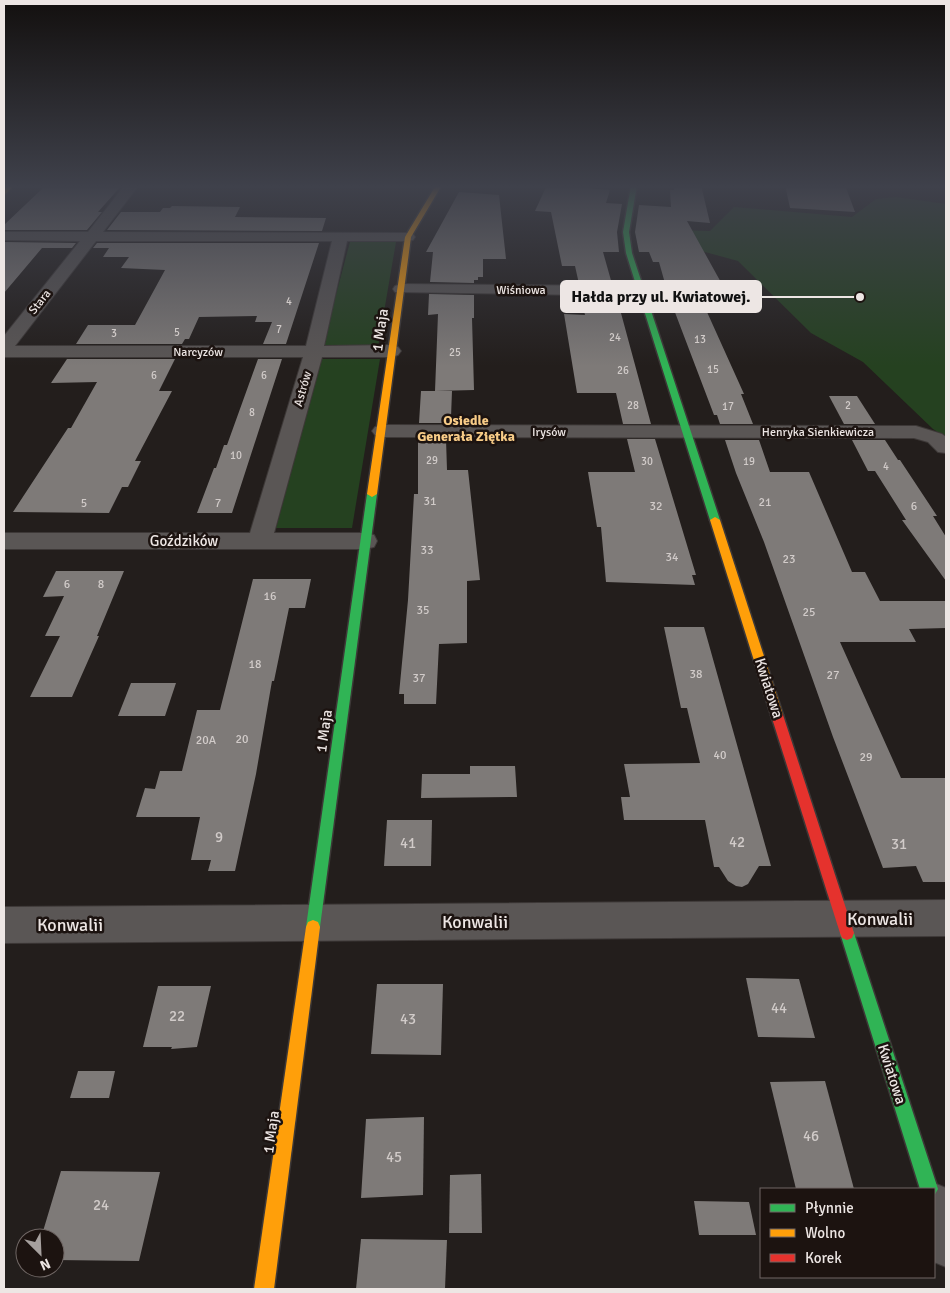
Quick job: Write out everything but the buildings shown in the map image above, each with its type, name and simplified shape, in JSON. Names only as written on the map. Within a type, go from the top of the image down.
[{"type":"street","name":"Stara","points":[[4,348],[85,245]]},
{"type":"street","name":"Astrów","points":[[260,541],[314,351],[339,245]]},
{"type":"street","name":"1 Maja","points":[[264,1289],[407,245]]},
{"type":"street","name":"Kwiatowa","points":[[628,245],[929,1188]]},
{"type":"street","name":"Wiśniowa","points":[[400,290],[641,290]]},
{"type":"street","name":"Narcyzów","points":[[4,352],[392,351]]},
{"type":"street","name":"Irysów","points":[[382,431],[686,432]]},
{"type":"street","name":"Henryka Sienkiewicza","points":[[686,432],[916,432],[935,438],[946,447]]},
{"type":"street","name":"Goździków","points":[[4,541],[365,542]]},
{"type":"street","name":"Konwalii","points":[[4,925],[946,918]]},
{"type":"street","points":[[935,1208],[946,1244]]},
{"type":"green space","points":[[349,245],[395,245],[378,347],[322,347]]},
{"type":"green space","points":[[690,245],[946,245],[946,438],[933,429],[863,362],[811,333],[738,261],[694,249]]},
{"type":"green space","points":[[321,359],[380,359],[352,528],[276,528]]},
{"type":"traffic: fast","points":[[628,245],[715,520]]},
{"type":"traffic: fast","points":[[313,927],[372,494]]},
{"type":"traffic: fast","points":[[847,933],[929,1188]]},
{"type":"traffic: slow","points":[[372,494],[407,245]]},
{"type":"traffic: slow","points":[[715,520],[777,715]]},
{"type":"traffic: slow","points":[[264,1289],[313,927]]},
{"type":"traffic: jam","points":[[777,715],[847,933]]},
{"type":"place","name":"Hałda przy ul. Kwiatowej.","points":[[860,297]]},
{"type":"district","name":"Osiedle Generała Ziętka","points":[[466,428]]}]
